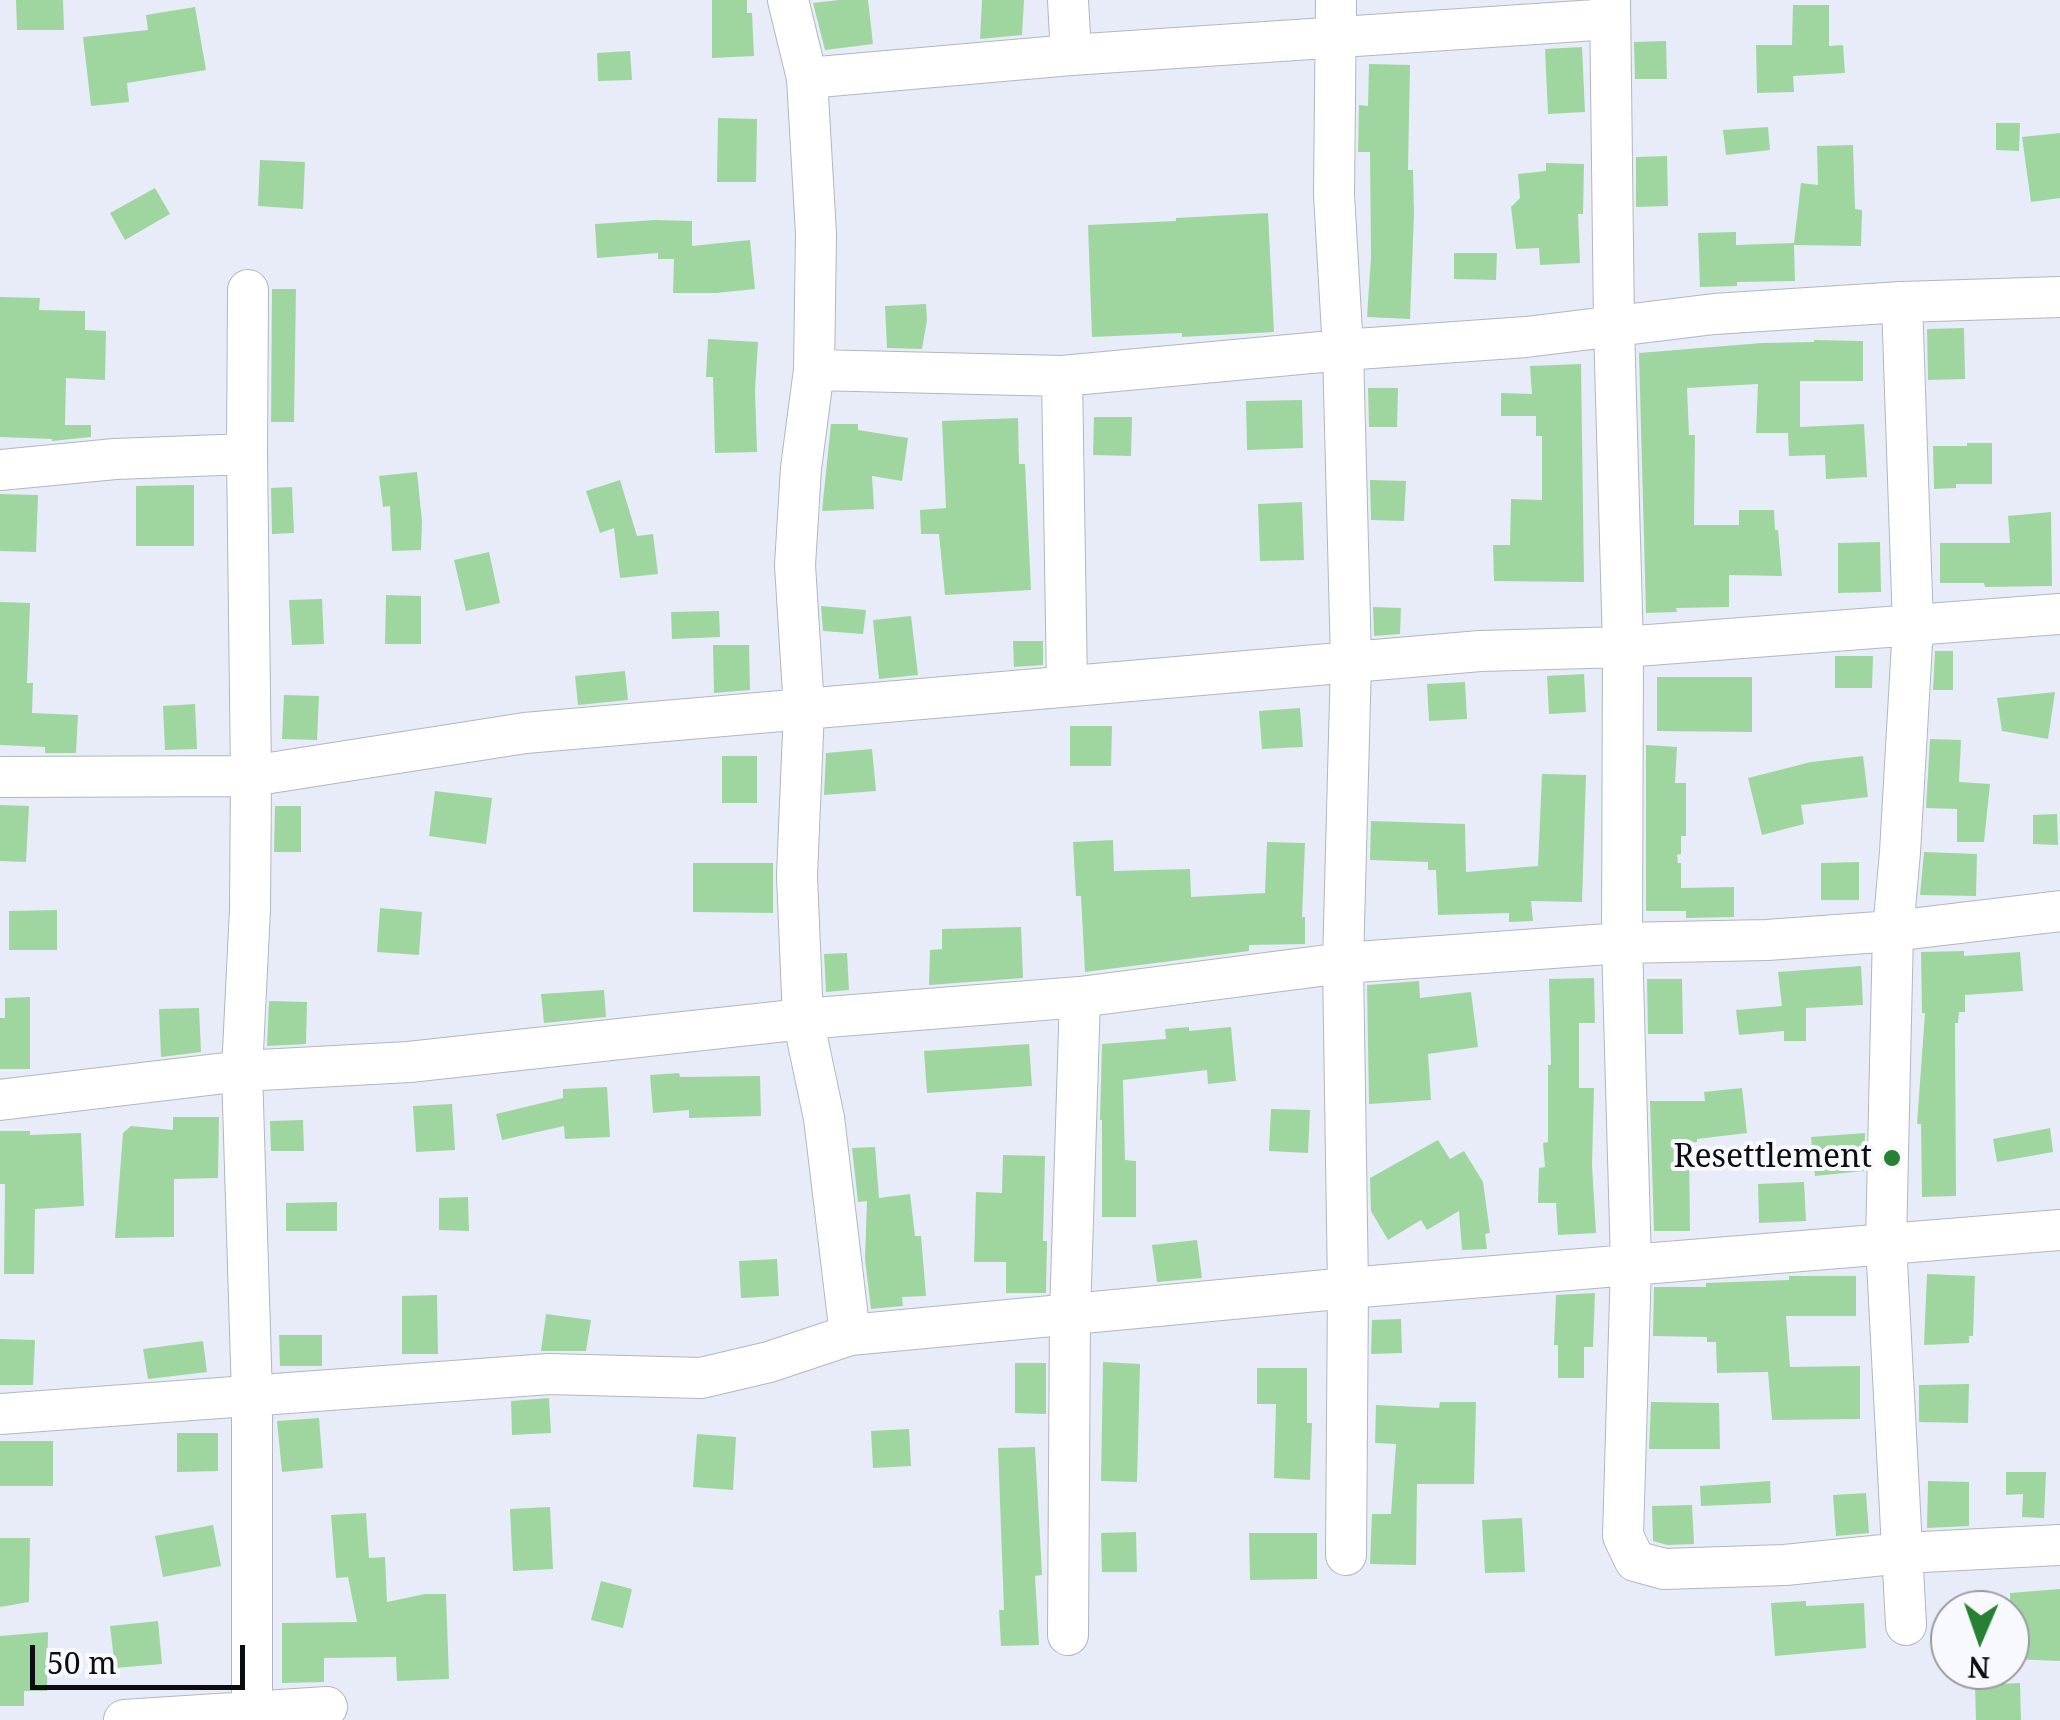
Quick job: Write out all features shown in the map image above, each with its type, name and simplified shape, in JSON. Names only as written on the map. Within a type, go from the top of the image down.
[{"type":"street","points":[[788,0],[806,78],[816,234],[814,370],[800,468],[795,565],[804,709],[797,876],[803,1019],[824,1118],[850,1335]]},
{"type":"street","points":[[1068,0],[1072,55]]},
{"type":"street","points":[[806,78],[1072,55],[1336,18],[1610,10],[1623,646],[1622,943],[1631,1264],[1624,1536],[1635,1561],[1664,1570],[2060,1545]]},
{"type":"street","points":[[1336,18],[1334,195],[1351,661],[1344,964],[1346,1556]]},
{"type":"street","points":[[248,290],[250,909],[242,1071],[252,1396],[252,1712]]},
{"type":"street","points":[[814,370],[1062,376],[1526,337],[1714,314],[1902,302],[2060,298]]},
{"type":"street","points":[[1902,302],[1913,626],[1893,931],[1886,1243],[1906,1624]]},
{"type":"street","points":[[1062,376],[1067,686]]},
{"type":"street","points":[[0,470],[115,458],[247,454]]},
{"type":"street","points":[[0,777],[251,776],[525,734],[804,709],[1480,651],[1623,646],[2060,614]]},
{"type":"street","points":[[0,1100],[242,1071],[409,1062],[803,1019],[1080,997],[1344,964],[1622,943],[1767,940],[1893,931],[2060,911]]},
{"type":"street","points":[[1068,1635],[1070,1314],[1080,997]]},
{"type":"street","points":[[0,1414],[550,1374],[700,1378],[769,1362],[850,1335],[1348,1288],[2060,1230]]},
{"type":"street","points":[[124,1720],[327,1707]]},
{"type":"building","points":[[16,0],[63,0],[64,30],[17,30]]},
{"type":"building","points":[[712,0],[747,0],[747,13],[752,13],[754,56],[712,58]]},
{"type":"building","points":[[868,0],[873,44],[825,50],[813,3]]},
{"type":"building","points":[[982,0],[1024,0],[1022,35],[980,39]]},
{"type":"building","points":[[1793,5],[1829,5],[1829,46],[1843,45],[1845,73],[1793,76],[1794,92],[1757,93],[1756,45],[1792,45]]},
{"type":"building","points":[[195,7],[206,70],[127,83],[129,102],[91,106],[83,37],[148,30],[146,15]]},
{"type":"building","points":[[1666,41],[1667,79],[1635,79],[1634,42]]},
{"type":"building","points":[[1582,47],[1585,112],[1548,114],[1545,49]]},
{"type":"building","points":[[630,51],[632,80],[598,81],[597,53]]},
{"type":"building","points":[[1369,64],[1410,65],[1408,170],[1413,170],[1414,213],[1410,319],[1367,317],[1370,152],[1358,152],[1359,105],[1368,106]]},
{"type":"building","points":[[718,118],[757,119],[756,182],[717,182]]},
{"type":"building","points":[[1996,123],[2020,123],[2019,151],[1996,150]]},
{"type":"building","points":[[1768,127],[1770,150],[1726,155],[1723,130]]},
{"type":"building","points":[[2060,133],[2060,198],[2031,202],[2022,137]]},
{"type":"building","points":[[1853,145],[1855,209],[1862,210],[1861,246],[1794,245],[1795,281],[1700,287],[1698,233],[1736,232],[1736,245],[1794,243],[1801,183],[1818,185],[1817,146]]},
{"type":"building","points":[[1667,156],[1668,206],[1636,207],[1636,157]]},
{"type":"building","points":[[260,160],[305,162],[303,209],[258,206]]},
{"type":"building","points":[[1546,163],[1584,164],[1583,214],[1578,214],[1580,263],[1540,265],[1539,248],[1516,249],[1511,207],[1520,198],[1518,174],[1546,171]]},
{"type":"building","points":[[155,188],[170,214],[125,240],[110,213]]},
{"type":"building","points":[[1268,213],[1274,332],[1092,337],[1088,225]]},
{"type":"building","points":[[692,221],[692,246],[750,240],[755,289],[673,293],[674,259],[658,259],[658,253],[597,258],[595,224]]},
{"type":"building","points":[[1454,253],[1497,253],[1496,280],[1454,279]]},
{"type":"building","points":[[272,289],[296,289],[294,422],[271,422]]},
{"type":"building","points":[[0,297],[40,298],[39,310],[85,311],[85,330],[106,331],[105,380],[66,378],[65,425],[91,425],[91,437],[52,441],[0,437]]},
{"type":"building","points":[[926,304],[922,349],[887,348],[885,306]]},
{"type":"building","points":[[1964,328],[1965,379],[1928,380],[1927,329]]},
{"type":"building","points":[[708,339],[758,342],[757,452],[715,453],[713,377],[706,377]]},
{"type":"building","points":[[1814,340],[1863,341],[1863,381],[1800,381],[1800,427],[1864,424],[1867,477],[1826,479],[1825,455],[1789,456],[1788,433],[1756,433],[1758,384],[1687,388],[1689,435],[1695,435],[1694,525],[1739,525],[1739,510],[1774,510],[1782,576],[1729,575],[1729,607],[1646,613],[1639,353]]},
{"type":"building","points":[[1581,364],[1584,582],[1494,581],[1493,545],[1510,545],[1511,499],[1542,500],[1542,436],[1536,436],[1536,416],[1501,416],[1501,393],[1532,394],[1530,366]]},
{"type":"building","points":[[1368,388],[1398,388],[1397,427],[1369,427]]},
{"type":"building","points":[[1302,400],[1303,448],[1247,450],[1246,401]]},
{"type":"building","points":[[1094,417],[1132,417],[1131,456],[1093,455]]},
{"type":"building","points":[[1018,418],[1019,464],[1025,464],[1031,590],[945,595],[939,534],[921,534],[920,510],[946,508],[942,421]]},
{"type":"building","points":[[831,424],[858,424],[858,430],[908,438],[902,481],[872,476],[874,509],[822,511]]},
{"type":"building","points":[[1992,443],[1992,484],[1956,484],[1956,488],[1934,489],[1933,446]]},
{"type":"building","points":[[417,472],[421,550],[392,551],[390,506],[383,507],[379,476]]},
{"type":"building","points":[[620,480],[637,536],[653,534],[658,574],[620,578],[614,528],[600,533],[586,491]]},
{"type":"building","points":[[1370,480],[1406,481],[1404,521],[1371,520]]},
{"type":"building","points":[[194,485],[194,546],[136,546],[136,486]]},
{"type":"building","points":[[292,487],[294,533],[272,534],[271,488]]},
{"type":"building","points":[[0,494],[38,495],[36,552],[0,551]]},
{"type":"building","points":[[1302,502],[1304,560],[1260,561],[1258,504]]},
{"type":"building","points":[[2051,512],[2052,586],[1940,583],[1940,543],[2010,543],[2008,516]]},
{"type":"building","points":[[1880,542],[1881,592],[1838,593],[1838,543]]},
{"type":"building","points":[[489,552],[500,603],[466,611],[454,560]]},
{"type":"building","points":[[386,595],[421,596],[421,644],[385,644]]},
{"type":"building","points":[[322,599],[324,644],[292,645],[289,600]]},
{"type":"building","points":[[0,602],[30,603],[27,683],[33,683],[32,713],[78,715],[76,753],[45,753],[45,747],[0,745]]},
{"type":"building","points":[[821,606],[866,610],[863,634],[823,631]]},
{"type":"building","points":[[1373,607],[1401,608],[1400,634],[1374,636]]},
{"type":"building","points":[[719,611],[720,637],[672,639],[671,612]]},
{"type":"building","points":[[911,616],[918,675],[879,679],[873,620]]},
{"type":"building","points":[[1013,641],[1043,641],[1043,665],[1014,667]]},
{"type":"building","points":[[713,645],[749,645],[750,690],[714,693]]},
{"type":"building","points":[[1935,651],[1953,651],[1953,690],[1933,690]]},
{"type":"building","points":[[1835,656],[1873,656],[1872,688],[1835,688]]},
{"type":"building","points":[[625,671],[628,700],[578,705],[575,676]]},
{"type":"building","points":[[1584,674],[1586,712],[1549,714],[1547,676]]},
{"type":"building","points":[[1657,677],[1752,677],[1752,732],[1657,731]]},
{"type":"building","points":[[1465,682],[1467,719],[1429,721],[1427,684]]},
{"type":"building","points":[[2055,692],[2048,739],[2002,731],[1997,698]]},
{"type":"building","points":[[284,695],[319,696],[317,740],[282,739]]},
{"type":"building","points":[[195,704],[197,749],[165,750],[163,706]]},
{"type":"building","points":[[1300,708],[1303,747],[1262,749],[1259,711]]},
{"type":"building","points":[[1070,726],[1112,726],[1111,766],[1070,766]]},
{"type":"building","points":[[1930,739],[1961,740],[1959,782],[1990,784],[1984,842],[1957,842],[1957,809],[1926,808]]},
{"type":"building","points":[[1646,745],[1677,747],[1675,783],[1686,783],[1686,836],[1681,836],[1681,854],[1677,855],[1681,863],[1681,888],[1734,887],[1734,917],[1686,918],[1686,911],[1646,911]]},
{"type":"building","points":[[872,749],[876,791],[824,795],[826,753]]},
{"type":"building","points":[[722,756],[757,756],[757,803],[722,803]]},
{"type":"building","points":[[1863,756],[1868,797],[1801,805],[1804,824],[1762,835],[1748,778],[1811,762]]},
{"type":"building","points":[[1542,774],[1586,775],[1582,902],[1531,901],[1533,921],[1509,922],[1509,913],[1438,915],[1436,870],[1428,870],[1428,862],[1370,860],[1371,821],[1465,824],[1466,872],[1538,866]]},
{"type":"building","points":[[435,791],[492,798],[486,844],[429,836]]},
{"type":"building","points":[[0,805],[29,806],[26,862],[0,861]]},
{"type":"building","points":[[275,806],[301,806],[301,852],[274,852]]},
{"type":"building","points":[[2057,814],[2058,845],[2033,844],[2033,815]]},
{"type":"building","points":[[1113,840],[1114,871],[1190,869],[1191,897],[1265,893],[1267,842],[1305,843],[1305,944],[1249,945],[1249,951],[1085,972],[1081,896],[1076,896],[1073,842]]},
{"type":"building","points":[[1924,852],[1977,854],[1976,896],[1920,895]]},
{"type":"building","points":[[1859,862],[1859,900],[1821,900],[1821,863]]},
{"type":"building","points":[[693,863],[773,863],[773,913],[693,912]]},
{"type":"building","points":[[380,908],[422,912],[419,955],[377,952]]},
{"type":"building","points":[[57,910],[57,950],[9,950],[9,911]]},
{"type":"building","points":[[1021,927],[1023,978],[929,985],[930,950],[942,949],[942,929]]},
{"type":"building","points":[[1964,951],[1964,956],[2020,952],[2023,991],[1965,995],[1965,1012],[1959,1012],[1955,1023],[1956,1196],[1922,1197],[1921,1124],[1917,1124],[1925,1013],[1921,952]]},
{"type":"building","points":[[847,953],[849,990],[826,992],[824,954]]},
{"type":"building","points":[[1861,966],[1863,1005],[1806,1008],[1806,1041],[1784,1041],[1784,1031],[1739,1035],[1736,1010],[1782,1006],[1778,972]]},
{"type":"building","points":[[1594,978],[1595,1023],[1579,1023],[1579,1088],[1594,1088],[1592,1165],[1596,1233],[1558,1235],[1556,1203],[1538,1203],[1539,1168],[1545,1167],[1543,1143],[1548,1142],[1549,979]]},
{"type":"building","points":[[1647,979],[1682,979],[1683,1034],[1648,1034]]},
{"type":"building","points":[[1419,981],[1420,998],[1471,992],[1478,1047],[1428,1054],[1431,1100],[1369,1104],[1367,985]]},
{"type":"building","points":[[604,990],[606,1017],[544,1023],[541,994]]},
{"type":"building","points":[[30,997],[30,1069],[0,1069],[0,1018],[5,1018],[5,998]]},
{"type":"building","points":[[269,1001],[307,1002],[306,1044],[267,1046]]},
{"type":"building","points":[[199,1008],[201,1052],[161,1057],[159,1009]]},
{"type":"building","points":[[1189,1027],[1189,1031],[1231,1027],[1236,1081],[1208,1084],[1207,1070],[1123,1080],[1125,1160],[1136,1161],[1136,1217],[1102,1217],[1102,1044],[1166,1039],[1165,1029]]},
{"type":"building","points":[[1029,1044],[1032,1086],[927,1093],[924,1051]]},
{"type":"building","points":[[679,1073],[680,1077],[760,1076],[761,1116],[689,1118],[689,1110],[653,1113],[650,1075]]},
{"type":"building","points":[[607,1087],[610,1137],[565,1139],[564,1126],[502,1140],[496,1114],[563,1098],[563,1089]]},
{"type":"building","points":[[1742,1088],[1747,1133],[1689,1143],[1690,1231],[1654,1231],[1650,1101],[1705,1101],[1704,1092]]},
{"type":"building","points":[[452,1104],[455,1150],[416,1152],[413,1106]]},
{"type":"building","points":[[1271,1109],[1310,1110],[1308,1153],[1269,1151]]},
{"type":"building","points":[[173,1117],[219,1117],[218,1178],[174,1179],[174,1237],[115,1238],[123,1133],[131,1126],[173,1130]]},
{"type":"building","points":[[303,1120],[304,1151],[271,1151],[270,1121]]},
{"type":"building","points":[[2050,1128],[2053,1152],[1997,1162],[1993,1139]]},
{"type":"building","points":[[0,1131],[30,1131],[30,1135],[81,1133],[84,1206],[35,1209],[34,1274],[4,1274],[5,1184],[0,1184]]},
{"type":"building","points":[[1865,1133],[1864,1171],[1815,1176],[1811,1137]]},
{"type":"building","points":[[1438,1140],[1450,1159],[1464,1151],[1483,1182],[1490,1233],[1485,1234],[1487,1249],[1462,1250],[1459,1211],[1427,1230],[1421,1220],[1388,1240],[1371,1211],[1370,1178]]},
{"type":"building","points":[[875,1147],[879,1198],[910,1194],[915,1236],[921,1236],[926,1296],[902,1297],[903,1306],[871,1309],[865,1259],[867,1201],[858,1202],[852,1148]]},
{"type":"building","points":[[1003,1155],[1045,1156],[1046,1293],[1006,1293],[1006,1262],[974,1262],[976,1192],[1002,1193]]},
{"type":"building","points":[[1804,1182],[1806,1221],[1759,1223],[1758,1184]]},
{"type":"building","points":[[468,1197],[469,1231],[439,1230],[439,1198]]},
{"type":"building","points":[[337,1202],[337,1231],[286,1231],[286,1203]]},
{"type":"building","points":[[1197,1240],[1202,1278],[1157,1282],[1152,1245]]},
{"type":"building","points":[[777,1259],[779,1296],[741,1298],[739,1261]]},
{"type":"building","points":[[1927,1274],[1975,1276],[1973,1336],[1969,1336],[1969,1343],[1924,1345]]},
{"type":"building","points":[[1789,1276],[1856,1276],[1856,1316],[1786,1316],[1790,1367],[1860,1366],[1860,1419],[1772,1420],[1768,1372],[1717,1373],[1716,1342],[1707,1342],[1707,1337],[1653,1336],[1654,1287],[1706,1287],[1706,1283],[1789,1280]]},
{"type":"building","points":[[1595,1293],[1593,1347],[1584,1347],[1584,1378],[1558,1378],[1558,1345],[1554,1345],[1556,1295]]},
{"type":"building","points":[[437,1295],[438,1354],[402,1354],[402,1296]]},
{"type":"building","points":[[546,1314],[591,1320],[586,1351],[541,1351]]},
{"type":"building","points":[[1401,1319],[1402,1353],[1371,1354],[1372,1320]]},
{"type":"building","points":[[279,1335],[322,1335],[322,1366],[280,1366]]},
{"type":"building","points":[[0,1339],[35,1340],[33,1385],[0,1385]]},
{"type":"building","points":[[203,1341],[207,1372],[148,1379],[143,1349]]},
{"type":"building","points":[[1103,1362],[1140,1364],[1137,1482],[1101,1481]]},
{"type":"building","points":[[1015,1363],[1046,1363],[1046,1414],[1015,1413]]},
{"type":"building","points":[[1257,1368],[1307,1368],[1307,1423],[1312,1423],[1310,1480],[1274,1478],[1276,1404],[1257,1404]]},
{"type":"building","points":[[1969,1384],[1968,1423],[1919,1422],[1919,1385]]},
{"type":"building","points":[[549,1398],[551,1433],[512,1435],[511,1401]]},
{"type":"building","points":[[1440,1402],[1476,1402],[1474,1484],[1417,1484],[1416,1565],[1370,1564],[1372,1514],[1391,1514],[1396,1444],[1375,1443],[1376,1405],[1439,1408]]},
{"type":"building","points":[[1651,1402],[1719,1403],[1720,1449],[1649,1449]]},
{"type":"building","points":[[319,1418],[323,1468],[282,1472],[277,1421]]},
{"type":"building","points":[[909,1429],[911,1466],[873,1468],[871,1431]]},
{"type":"building","points":[[177,1433],[218,1433],[218,1471],[177,1472]]},
{"type":"building","points":[[697,1434],[736,1437],[733,1490],[693,1487]]},
{"type":"building","points":[[0,1441],[53,1441],[53,1486],[0,1486]]},
{"type":"building","points":[[1035,1447],[1042,1575],[1035,1576],[1039,1645],[1001,1646],[999,1610],[1004,1610],[998,1448]]},
{"type":"building","points":[[2006,1472],[2046,1472],[2044,1518],[2022,1517],[2023,1494],[2006,1495]]},
{"type":"building","points":[[1770,1481],[1771,1503],[1701,1506],[1700,1486]]},
{"type":"building","points":[[1928,1481],[1969,1482],[1969,1526],[1927,1528]]},
{"type":"building","points":[[1866,1493],[1869,1533],[1836,1536],[1833,1495]]},
{"type":"building","points":[[1692,1505],[1694,1544],[1653,1541],[1652,1506]]},
{"type":"building","points":[[550,1507],[553,1569],[513,1571],[510,1509]]},
{"type":"building","points":[[366,1513],[369,1558],[385,1557],[387,1602],[446,1594],[449,1679],[397,1681],[396,1657],[324,1658],[324,1682],[282,1683],[282,1623],[357,1622],[348,1577],[336,1578],[331,1515]]},
{"type":"building","points":[[1522,1518],[1525,1572],[1485,1573],[1482,1520]]},
{"type":"building","points":[[213,1525],[221,1566],[163,1577],[155,1536]]},
{"type":"building","points":[[1136,1532],[1137,1572],[1102,1572],[1101,1533]]},
{"type":"building","points":[[1249,1533],[1317,1533],[1317,1579],[1250,1580]]},
{"type":"building","points":[[0,1538],[30,1538],[29,1602],[0,1607]]},
{"type":"building","points":[[601,1581],[632,1589],[623,1628],[591,1620]]},
{"type":"building","points":[[2060,1589],[2060,1661],[2030,1660],[2030,1591]]},
{"type":"building","points":[[1806,1601],[1806,1606],[1864,1603],[1866,1648],[1775,1656],[1771,1603]]},
{"type":"building","points":[[158,1621],[162,1664],[115,1668],[110,1626]]},
{"type":"building","points":[[48,1632],[47,1691],[24,1691],[24,1706],[0,1706],[0,1636]]},
{"type":"building","points":[[1975,1690],[2020,1690],[2021,1720],[1976,1720]]},
{"type":"place","name":"Resettlement","points":[[1892,1158]]}]
